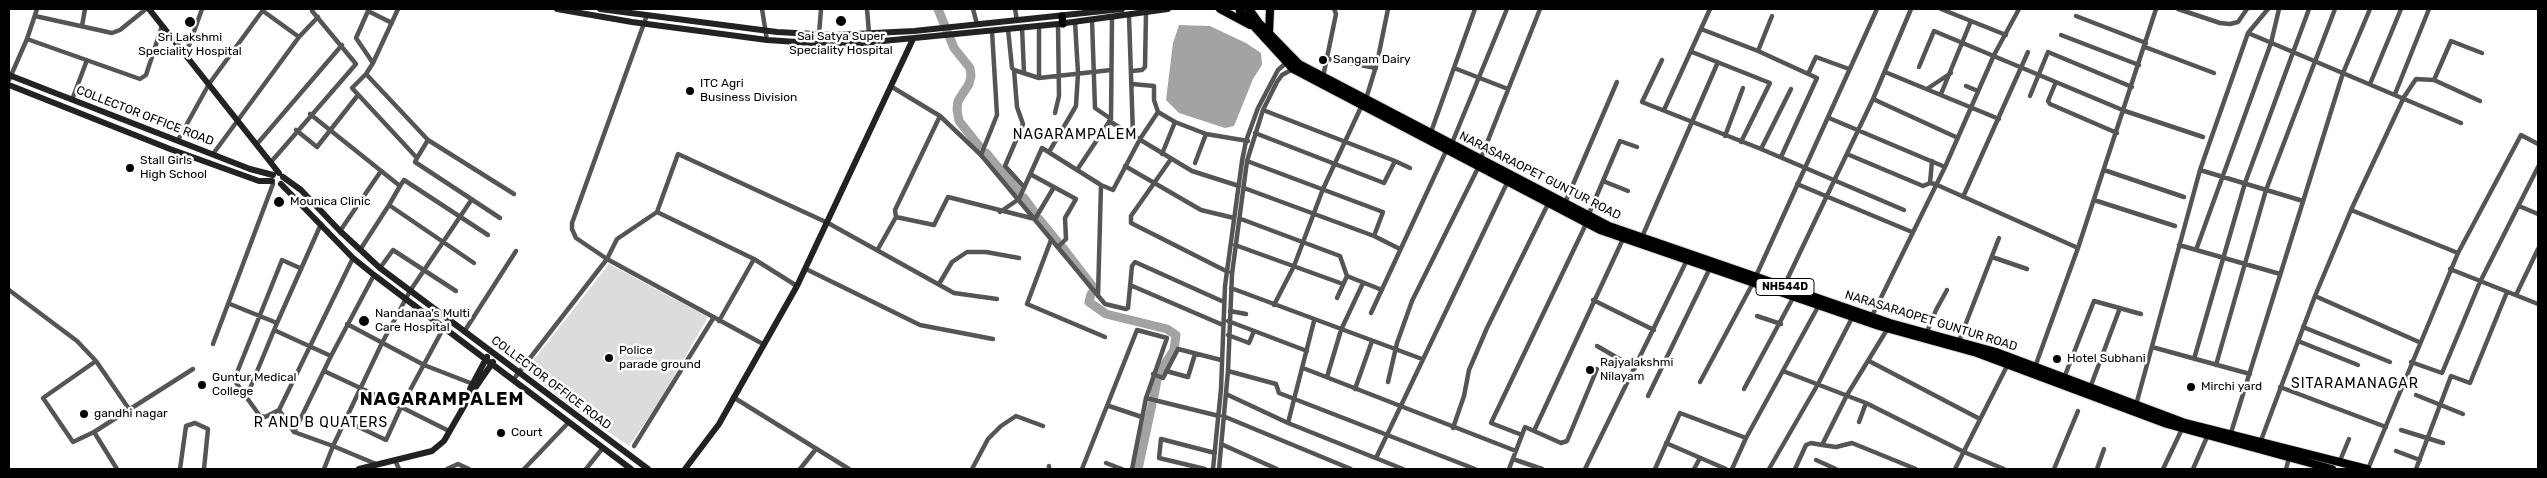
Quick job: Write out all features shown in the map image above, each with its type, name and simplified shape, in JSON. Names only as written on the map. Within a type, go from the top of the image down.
[{"type":"highway","name":"NH544D","points":[[1220,9],[1256,28]]},
{"type":"highway","name":"NARASARAOPET GUNTUR ROAD","points":[[1242,9],[1256,28],[1296,67],[1480,162],[1565,203],[1587,220],[1623,240],[1640,241],[1754,279],[1794,296],[1820,301],[1959,341],[2182,429],[2208,437],[2260,443],[2367,469]]},
{"type":"highway","name":"NARASARAOPET GUNTUR ROAD","points":[[1242,9],[1270,35],[1289,61]]},
{"type":"highway","points":[[1270,9],[1270,35]]},
{"type":"highway","name":"NARASARAOPET GUNTUR ROAD","points":[[1296,67],[1323,77],[1364,102],[1431,132],[1449,146]]},
{"type":"highway","name":"NARASARAOPET GUNTUR ROAD","points":[[1480,162],[1548,204],[1687,260],[1710,268],[1784,286],[1853,316],[1888,328],[1958,347],[2008,364],[2064,378],[2230,439],[2289,458],[2332,469]]},
{"type":"main road","points":[[1060,24],[1062,16]]},
{"type":"street","points":[[9,77],[27,39],[36,9]]},
{"type":"street","points":[[82,26],[85,9]]},
{"type":"street","points":[[35,16],[116,32],[147,9],[186,54],[271,162],[277,179],[213,344]]},
{"type":"street","points":[[186,54],[202,9]]},
{"type":"street","points":[[271,162],[296,130],[356,64],[313,9]]},
{"type":"street","points":[[398,9],[373,63],[366,74],[352,88],[418,158]]},
{"type":"street","points":[[558,9],[644,24],[767,40],[842,45],[1060,24],[1129,16],[1168,9]]},
{"type":"street","points":[[600,9],[635,11],[647,15],[819,35],[932,29],[1122,9]]},
{"type":"street","points":[[762,9],[767,40]]},
{"type":"street","points":[[819,35],[821,9]]},
{"type":"street","points":[[867,9],[869,33]]},
{"type":"street","points":[[973,9],[977,24]]},
{"type":"street","points":[[1015,9],[1017,20]]},
{"type":"street","points":[[1323,77],[1336,14],[1334,9]]},
{"type":"street","points":[[1274,305],[1294,266],[1323,190],[1364,102],[1376,68],[1388,9]]},
{"type":"street","points":[[1431,132],[1475,9]]},
{"type":"street","points":[[1371,312],[1480,78],[1507,9]]},
{"type":"street","points":[[1388,382],[1395,350],[1412,301],[1480,162],[1540,9]]},
{"type":"street","points":[[1664,110],[1710,9]]},
{"type":"street","points":[[1700,382],[1754,279],[1829,118],[1877,9]]},
{"type":"street","points":[[1784,286],[1873,99],[1911,9]]},
{"type":"street","points":[[1941,9],[2006,35]]},
{"type":"street","points":[[1872,316],[1933,183],[1945,167],[1994,55],[2019,9]]},
{"type":"street","points":[[2034,370],[2117,133],[2156,9]]},
{"type":"street","points":[[2178,9],[2187,10],[2220,24],[2238,22],[2247,9]]},
{"type":"street","points":[[2136,405],[2200,170],[2248,33],[2268,9]]},
{"type":"street","points":[[2196,250],[2270,43],[2279,9]]},
{"type":"street","points":[[2194,359],[2245,183],[2292,52],[2310,9]]},
{"type":"street","points":[[2216,365],[2266,190],[2335,9]]},
{"type":"street","points":[[2230,439],[2343,73],[2370,9]]},
{"type":"street","points":[[2370,84],[2401,9]]},
{"type":"street","points":[[2395,94],[2429,9]]},
{"type":"street","points":[[178,140],[209,84],[263,10],[299,37]]},
{"type":"street","points":[[373,63],[356,38],[368,10],[392,23]]},
{"type":"street","points":[[1131,71],[1142,70],[1145,66],[1146,13]]},
{"type":"street","points":[[647,15],[572,223],[572,229],[576,238],[607,259],[763,344]]},
{"type":"street","points":[[1129,16],[1133,135]]},
{"type":"street","points":[[1758,51],[1772,16]]},
{"type":"street","points":[[2076,16],[2214,73]]},
{"type":"street","points":[[213,154],[299,37],[318,17]]},
{"type":"street","points":[[1077,170],[1110,120],[1112,18]]},
{"type":"street","points":[[1092,20],[1095,108],[1162,154],[1192,171],[1238,186]]},
{"type":"street","points":[[1941,94],[1971,21]]},
{"type":"street","points":[[1048,152],[1076,106],[1078,73],[1075,22]]},
{"type":"street","points":[[1056,113],[1059,96],[1060,24]]},
{"type":"street","points":[[1039,25],[1040,78]]},
{"type":"street","points":[[27,39],[140,79],[143,78],[162,26]]},
{"type":"street","points":[[1022,27],[1024,74]]},
{"type":"street","points":[[1008,29],[1017,106],[1023,124],[1005,166],[1024,187]]},
{"type":"street","points":[[1701,29],[1758,51],[1817,78],[1782,157]]},
{"type":"street","points":[[981,155],[997,115],[992,30]]},
{"type":"street","points":[[1919,67],[1934,31],[2124,110],[2203,137]]},
{"type":"street","points":[[2248,33],[2404,97],[2461,123]]},
{"type":"street","points":[[2061,35],[2139,65]]},
{"type":"street","points":[[685,469],[719,424],[797,286],[892,87],[913,38]]},
{"type":"street","points":[[2434,80],[2451,41],[2482,54]]},
{"type":"street","points":[[257,144],[342,45]]},
{"type":"street","points":[[1692,52],[1770,83],[1742,142]]},
{"type":"street","points":[[1963,197],[2028,52]]},
{"type":"street","points":[[2030,96],[2048,52],[2132,86]]},
{"type":"street","points":[[1808,74],[1816,58],[1849,69]]},
{"type":"street","points":[[1328,59],[1376,68]]},
{"type":"street","points":[[72,100],[87,60]]},
{"type":"street","points":[[1662,60],[1642,102],[1782,157],[1904,210]]},
{"type":"street","points":[[1219,469],[1221,444],[1221,360],[1225,286],[1238,186],[1246,141],[1269,84],[1278,70],[1289,61]]},
{"type":"street","points":[[1640,241],[1718,62]]},
{"type":"street","points":[[1213,469],[1226,394],[1228,320],[1235,245],[1241,219],[1247,162],[1263,110],[1277,82],[1282,75],[1296,67]]},
{"type":"street","points":[[1454,68],[1508,89]]},
{"type":"street","points":[[1014,70],[1040,78],[1112,70]]},
{"type":"street","points":[[1885,72],[1999,119]]},
{"type":"street","points":[[1927,89],[1951,73]]},
{"type":"street","points":[[366,74],[428,140],[514,194]]},
{"type":"street","name":"COLLECTOR OFFICE ROAD","points":[[9,77],[178,140],[301,190],[340,231],[380,268],[648,469]]},
{"type":"street","points":[[2260,443],[2315,296],[2351,210],[2404,97],[2416,79],[2434,80],[2480,101]]},
{"type":"street","points":[[1565,203],[1617,82]]},
{"type":"street","points":[[2056,82],[2048,100],[2050,104],[2117,133]]},
{"type":"street","points":[[1132,84],[1154,86],[1154,100],[1158,112],[1175,122],[1206,134],[1252,142]]},
{"type":"street","name":"COLLECTOR OFFICE ROAD","points":[[9,85],[170,149],[259,181],[277,179]]},
{"type":"street","points":[[1966,86],[1978,91]]},
{"type":"street","points":[[892,87],[940,116],[981,155],[1098,297],[1108,306],[1126,309],[1130,305],[1132,266],[1137,262],[1224,302]]},
{"type":"street","points":[[1725,136],[1743,88]]},
{"type":"street","points":[[1762,149],[1791,89]]},
{"type":"street","points":[[296,130],[317,147],[358,94]]},
{"type":"street","points":[[1873,99],[1958,138]]},
{"type":"street","points":[[1263,110],[1346,141],[1410,168]]},
{"type":"street","points":[[1000,212],[1019,199],[1042,148],[1101,185],[1113,190],[1140,139],[1158,112]]},
{"type":"street","points":[[310,114],[400,186]]},
{"type":"street","points":[[878,249],[896,216],[895,210],[940,116]]},
{"type":"street","points":[[1829,118],[1945,167]]},
{"type":"street","points":[[1162,154],[1175,122]]},
{"type":"street","points":[[1255,133],[1384,183],[1394,161]]},
{"type":"street","points":[[1195,162],[1206,134]]},
{"type":"street","points":[[2367,469],[2458,253],[2521,135],[2538,144]]},
{"type":"street","points":[[428,140],[415,162],[500,218]]},
{"type":"street","points":[[1522,436],[1491,423],[1587,220],[1620,140],[1637,147]]},
{"type":"street","points":[[513,380],[607,259],[616,239],[657,212],[678,154],[828,223],[878,249],[954,293],[997,299]]},
{"type":"street","points":[[1847,154],[1923,186],[1933,183],[2078,248]]},
{"type":"street","points":[[1171,159],[1130,216],[1131,223],[1228,272]]},
{"type":"street","points":[[1932,161],[1933,183]]},
{"type":"street","points":[[1247,162],[1383,212],[1374,236]]},
{"type":"street","points":[[1125,166],[1201,210],[1234,218]]},
{"type":"street","points":[[2411,362],[2442,373],[2480,282],[2538,167]]},
{"type":"street","points":[[2104,170],[2184,197]]},
{"type":"street","points":[[2200,170],[2302,201]]},
{"type":"street","points":[[340,231],[381,171]]},
{"type":"street","points":[[1030,174],[1076,199],[1065,218],[1066,239],[1058,247]]},
{"type":"street","name":"COLLECTOR OFFICE ROAD","points":[[277,179],[353,258],[405,300],[602,449],[622,467],[631,469]]},
{"type":"street","points":[[360,250],[404,180],[488,235]]},
{"type":"street","points":[[1376,458],[1385,435],[1401,408],[1422,359],[1508,181]]},
{"type":"street","points":[[1603,181],[1628,191]]},
{"type":"street","points":[[1797,184],[1912,232]]},
{"type":"street","points":[[1098,297],[1101,185]]},
{"type":"street","points":[[1034,219],[1054,187]]},
{"type":"street","points":[[1244,188],[1374,236],[1400,249]]},
{"type":"street","points":[[896,216],[934,225],[948,197],[1000,212],[1034,219]]},
{"type":"street","points":[[324,469],[333,446],[405,300],[472,199]]},
{"type":"street","points":[[2094,200],[2175,226]]},
{"type":"street","points":[[1453,428],[1469,370],[1486,328],[1548,204]]},
{"type":"street","points":[[389,205],[474,263]]},
{"type":"street","points":[[2519,206],[2538,214]]},
{"type":"street","points":[[2351,210],[2458,253]]},
{"type":"street","points":[[657,212],[754,259],[797,286]]},
{"type":"street","points":[[1241,219],[1305,241],[1340,256],[1347,276],[1337,298]]},
{"type":"street","points":[[246,398],[276,323],[321,224]]},
{"type":"street","points":[[1959,341],[1999,238]]},
{"type":"street","points":[[1051,240],[1027,304],[1105,337]]},
{"type":"street","points":[[1534,431],[1593,300],[1623,240]]},
{"type":"street","points":[[1235,245],[1343,284]]},
{"type":"street","points":[[2179,245],[2280,274]]},
{"type":"street","points":[[2516,296],[2538,249]]},
{"type":"street","points":[[380,268],[394,250],[456,291]]},
{"type":"street","points":[[464,332],[516,251]]},
{"type":"street","points":[[938,284],[952,262],[967,252],[980,251],[1018,258]]},
{"type":"street","points":[[1992,257],[2027,269]]},
{"type":"street","points":[[300,268],[282,260],[258,315],[234,380],[262,418],[279,410],[353,258]]},
{"type":"street","points":[[719,321],[754,259]]},
{"type":"street","points":[[1585,469],[1687,260]]},
{"type":"street","points":[[806,268],[920,325],[993,340]]},
{"type":"street","points":[[1648,396],[1710,268]]},
{"type":"street","points":[[2450,269],[2538,304]]},
{"type":"street","points":[[294,432],[346,324],[374,275]]},
{"type":"street","points":[[1347,276],[1382,290]]},
{"type":"street","points":[[1327,377],[1342,330],[1363,283]]},
{"type":"street","points":[[1130,285],[1223,325]]},
{"type":"street","points":[[1225,286],[1314,321],[1422,359]]},
{"type":"street","points":[[9,290],[77,341],[96,361],[129,408]]},
{"type":"street","points":[[1927,332],[1947,290]]},
{"type":"street","points":[[2416,469],[2451,376],[2470,383],[2506,292]]},
{"type":"street","points":[[1744,389],[1781,324],[1794,296]]},
{"type":"street","points":[[2315,296],[2419,342]]},
{"type":"street","points":[[1593,300],[1654,330]]},
{"type":"street","points":[[1732,469],[1746,438],[1820,301]]},
{"type":"street","points":[[2064,378],[2094,301],[2141,314]]},
{"type":"street","points":[[230,304],[276,323]]},
{"type":"street","points":[[2090,388],[2120,308]]},
{"type":"street","points":[[1230,310],[1246,314]]},
{"type":"street","points":[[1757,316],[1781,324]]},
{"type":"street","points":[[1769,469],[1818,384],[1853,316]]},
{"type":"street","points":[[634,446],[714,318]]},
{"type":"street","points":[[1228,320],[1307,351]]},
{"type":"street","points":[[1288,423],[1314,321]]},
{"type":"street","points":[[346,324],[424,365],[473,384]]},
{"type":"street","points":[[2303,327],[2390,362]]},
{"type":"street","points":[[1822,445],[1847,395],[1888,328]]},
{"type":"street","points":[[346,421],[386,440],[443,329]]},
{"type":"street","points":[[274,330],[330,356]]},
{"type":"street","points":[[1082,469],[1109,406],[1137,330],[1167,338],[1146,398],[1132,469]]},
{"type":"street","points":[[1228,335],[1249,343],[1254,331]]},
{"type":"street","points":[[1355,389],[1372,341]]},
{"type":"street","points":[[2298,341],[2358,365]]},
{"type":"street","points":[[1598,346],[1634,368]]},
{"type":"street","points":[[2152,347],[2250,374]]},
{"type":"street","points":[[1153,374],[1163,378],[1178,349],[1221,360]]},
{"type":"street","points":[[471,394],[473,384],[490,352]]},
{"type":"street","points":[[1166,371],[1188,377],[1195,354]]},
{"type":"street","points":[[359,469],[432,451],[444,441],[471,394],[497,357]]},
{"type":"street","points":[[96,361],[43,398],[73,442],[94,432],[193,369]]},
{"type":"street","points":[[1869,361],[1980,420]]},
{"type":"street","points":[[1956,469],[2008,364]]},
{"type":"street","points":[[1303,368],[1401,408],[1516,451]]},
{"type":"street","points":[[1228,370],[1276,384],[1279,393],[1476,469]]},
{"type":"street","points":[[1509,469],[1525,427],[1561,443],[1567,441],[1597,370]]},
{"type":"street","points":[[324,371],[449,431]]},
{"type":"street","points":[[1783,371],[1866,403],[1964,452],[2004,469]]},
{"type":"street","points":[[2280,387],[2386,427]]},
{"type":"street","points":[[1226,394],[1288,423],[1403,469]]},
{"type":"street","points":[[2416,395],[2464,414]]},
{"type":"street","points":[[733,397],[849,469]]},
{"type":"street","points":[[1146,398],[1221,416],[1351,469]]},
{"type":"street","points":[[1859,422],[1866,403]]},
{"type":"street","points":[[1109,406],[1142,417]]},
{"type":"street","points":[[279,410],[294,432],[378,464]]},
{"type":"street","points":[[2054,469],[2078,411]]},
{"type":"street","points":[[1655,469],[1680,413],[1746,438]]},
{"type":"street","points":[[972,469],[988,439],[1001,426],[1016,416],[1043,426]]},
{"type":"street","points":[[180,469],[186,426],[195,423],[208,429],[204,469]]},
{"type":"street","points":[[524,469],[568,423]]},
{"type":"street","points":[[2163,469],[2182,429]]},
{"type":"street","points":[[2401,430],[2443,443]]},
{"type":"street","points":[[94,432],[117,469]]},
{"type":"street","points":[[2194,469],[2208,437]]},
{"type":"street","points":[[1205,469],[1159,458],[1161,439],[1215,454]]},
{"type":"street","points":[[2339,463],[2350,439]]},
{"type":"street","points":[[1666,443],[1726,469]]},
{"type":"street","points":[[1795,469],[1806,445],[1811,443],[1836,447],[1852,443],[1916,469]]},
{"type":"street","points":[[1221,444],[1277,469]]},
{"type":"street","points":[[2097,469],[2104,448]]},
{"type":"street","points":[[586,469],[602,449]]},
{"type":"street","points":[[800,469],[816,449]]},
{"type":"street","points":[[2396,451],[2420,460]]},
{"type":"street","points":[[1694,469],[1700,458]]},
{"type":"street","points":[[2286,469],[2289,458]]},
{"type":"street","points":[[1513,459],[1542,469]]},
{"type":"street","points":[[396,460],[399,469]]},
{"type":"street","points":[[1816,460],[1836,469]]},
{"type":"street","points":[[1106,463],[1122,469]]},
{"type":"street","points":[[447,469],[462,464],[469,469]]},
{"type":"shaded area","points":[[1179,25],[1210,26],[1246,43],[1261,53],[1262,65],[1253,79],[1234,126],[1225,128],[1179,113],[1166,100],[1173,43]]},
{"type":"shaded area","name":"Police parade ground","points":[[609,264],[708,317],[659,402],[629,446],[576,410],[525,371]]},
{"type":"waterway","points":[[938,9],[954,48],[970,68],[969,84],[958,101],[957,110],[959,121],[979,146]]},
{"type":"waterway","points":[[986,153],[1018,191]]},
{"type":"waterway","points":[[1024,198],[1035,213]]},
{"type":"waterway","points":[[1039,219],[1057,241]]},
{"type":"waterway","points":[[1063,248],[1093,287]]},
{"type":"waterway","points":[[1091,294],[1089,302],[1106,314],[1167,329],[1176,335],[1174,350],[1159,373]]},
{"type":"waterway","points":[[1154,396],[1157,380]]},
{"type":"waterway","points":[[1138,469],[1152,404]]},
{"type":"place","name":"Sai Satya Super Speciality Hospital","points":[[841,21]]},
{"type":"place","name":"Sri Lakshmi Speciality Hospital","points":[[190,22]]},
{"type":"place","name":"Sangam Dairy","points":[[1323,60]]},
{"type":"place","name":"ITC Agri Business Division","points":[[690,91]]},
{"type":"place","name":"Stall Girls High School","points":[[130,168]]},
{"type":"place","name":"Mounica Clinic","points":[[279,202]]},
{"type":"place","name":"Nandanaa's Multi Care Hospital","points":[[364,321]]},
{"type":"place","name":"Police parade ground","points":[[609,358]]},
{"type":"place","name":"Hotel Subhani","points":[[2057,359]]},
{"type":"place","name":"Rajyalakshmi Nilayam","points":[[1590,370]]},
{"type":"place","name":"Guntur Medical College","points":[[202,385]]},
{"type":"place","name":"Mirchi yard","points":[[2191,387]]},
{"type":"place","name":"gandhi nagar","points":[[84,414]]},
{"type":"place","name":"Court","points":[[501,433]]},
{"type":"district","name":"NAGARAMPALEM","points":[[1075,135]]},
{"type":"district","name":"SITARAMANAGAR","points":[[2355,384]]},
{"type":"district","name":"NAGARAMPALEM","points":[[442,400]]},
{"type":"district","name":"R AND B QUATERS","points":[[321,423]]}]
